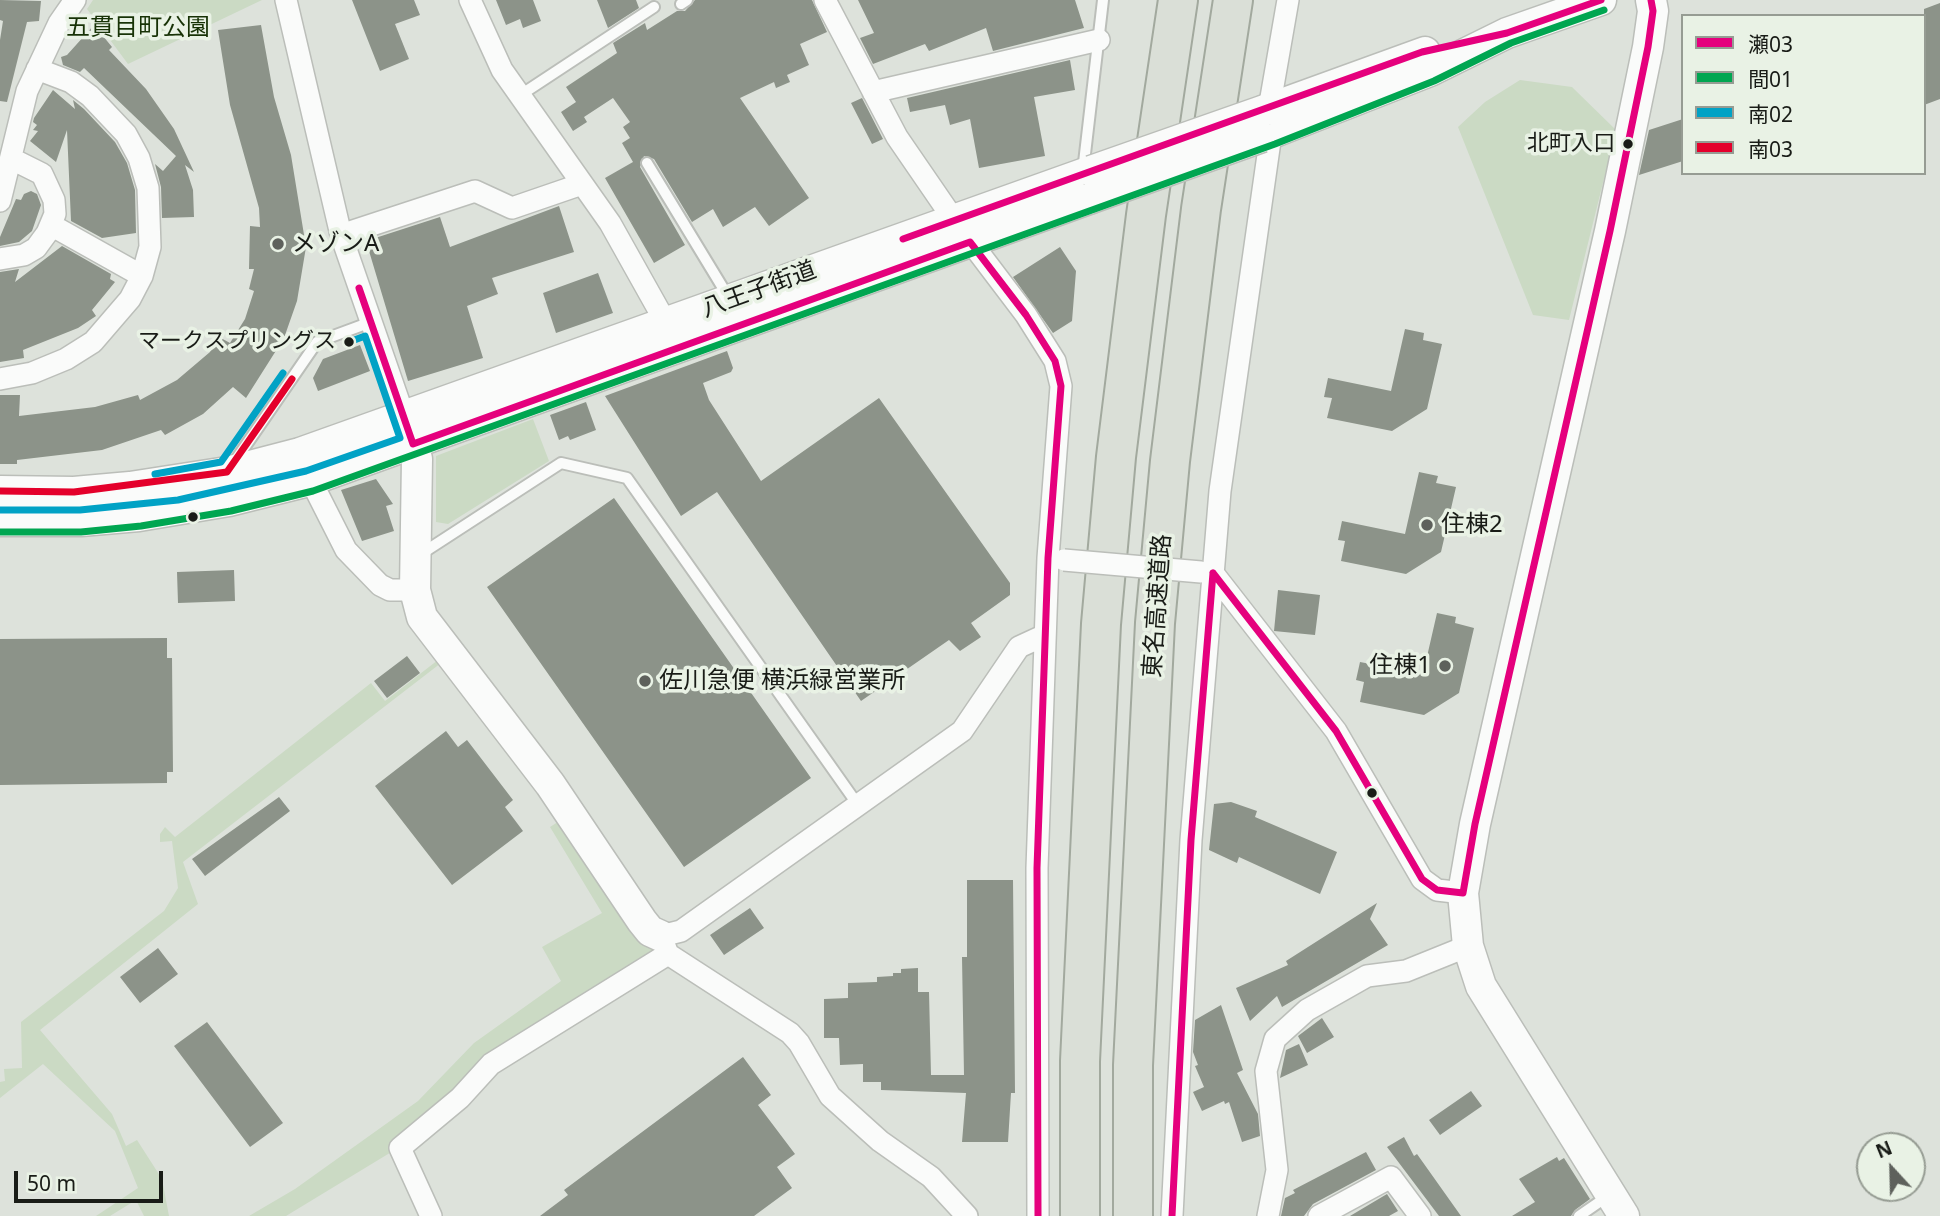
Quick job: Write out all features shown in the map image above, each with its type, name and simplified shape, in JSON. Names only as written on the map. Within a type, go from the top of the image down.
[{"type":"highway","points":[[1080,1216],[1082,1019],[1101,624],[1116,457],[1144,228],[1178,0]]},
{"type":"highway","name":"東名高速道路","points":[[1133,1216],[1133,1065],[1155,623],[1170,461],[1188,315],[1233,0]]},
{"type":"street","points":[[0,201],[27,91],[59,23],[75,0]]},
{"type":"street","points":[[286,0],[341,235],[417,459],[415,590],[422,617],[550,784],[650,931],[664,945],[790,1033],[799,1043],[830,1096],[880,1141],[931,1177],[967,1216]]},
{"type":"street","points":[[470,0],[502,70],[610,222],[666,323]]},
{"type":"street","points":[[825,0],[897,137],[962,231],[1026,315],[1055,361],[1061,386],[1056,559],[1045,635],[1037,868],[1038,1216]]},
{"type":"street","points":[[1172,1216],[1207,573],[1267,122],[1288,0]]},
{"type":"street","name":"八王子街道","points":[[0,521],[81,521],[139,516],[229,501],[305,467],[962,231],[1088,182],[1267,122],[1422,52],[1507,33],[1601,0]]},
{"type":"street","points":[[1618,1205],[1481,986],[1468,946],[1463,893],[1475,824],[1608,243],[1648,47],[1653,11],[1651,0]]},
{"type":"street","points":[[873,92],[1099,40]]},
{"type":"street","points":[[0,379],[32,373],[66,359],[93,342],[130,299],[142,276],[150,247],[151,214],[139,158],[127,134],[90,96],[71,82],[37,69]]},
{"type":"street","points":[[0,259],[24,255],[36,248],[51,225],[54,200],[42,174],[31,166],[12,159]]},
{"type":"street","points":[[341,235],[475,191],[512,208],[582,184]]},
{"type":"street","points":[[51,225],[142,276]]},
{"type":"street","name":"八王子街道","points":[[408,430],[666,323],[962,231]]},
{"type":"street","points":[[305,467],[346,550],[380,585],[390,590],[415,590]]},
{"type":"street","name":"八王子街道","points":[[0,491],[74,492],[130,487],[227,472],[305,467]]},
{"type":"street","points":[[1056,559],[1207,573],[1336,731],[1422,879],[1437,890],[1463,893]]},
{"type":"street","points":[[431,1216],[400,1148],[460,1098],[491,1064],[664,945],[962,731],[1019,647],[1045,635]]},
{"type":"street","points":[[1268,1216],[1277,1170],[1266,1070],[1275,1039],[1307,1010],[1367,976],[1406,971],[1468,946]]},
{"type":"street","points":[[1319,1216],[1391,1177],[1420,1216]]},
{"type":"lane","points":[[1088,182],[1103,0]]},
{"type":"lane","points":[[519,96],[654,7]]},
{"type":"lane","points":[[648,163],[730,301]]},
{"type":"lane","points":[[227,472],[317,342],[371,322]]},
{"type":"lane","points":[[415,558],[561,463],[627,478],[858,805]]},
{"type":"lane","points":[[1578,1216],[1618,1205]]},
{"type":"green space","name":"五貫目町公園","points":[[93,0],[262,0],[128,64],[87,9]]},
{"type":"green space","points":[[1520,80],[1572,87],[1616,130],[1569,320],[1533,315],[1458,127],[1485,102]]},
{"type":"green space","points":[[533,419],[549,461],[448,524],[436,522],[436,456]]},
{"type":"green space","points":[[438,660],[441,663],[183,862],[198,904],[40,1030],[112,1114],[126,1146],[137,1140],[162,1179],[169,1216],[144,1216],[136,1200],[110,1216],[96,1216],[138,1188],[115,1131],[43,1064],[0,1098],[0,1082],[5,1081],[4,1069],[22,1068],[21,1022],[164,911],[178,888],[172,841],[160,842],[160,834],[165,827],[175,837],[371,683],[385,701]]},
{"type":"green space","points":[[564,818],[628,922],[655,952],[453,1093],[390,1143],[393,1151],[286,1216],[249,1216],[295,1189],[418,1101],[474,1043],[561,981],[542,947],[602,913],[550,827]]},
{"type":"building","points":[[0,0],[41,1],[39,21],[27,22],[7,102],[0,101],[0,40],[3,21],[0,20]]},
{"type":"building","points":[[352,0],[414,0],[420,15],[395,24],[409,59],[380,71]]},
{"type":"building","points":[[496,0],[533,0],[541,21],[523,28],[520,19],[506,25]]},
{"type":"building","points":[[597,0],[636,0],[639,8],[608,28]]},
{"type":"building","points":[[695,0],[812,0],[827,32],[800,44],[809,65],[787,75],[790,82],[776,88],[774,82],[740,98],[809,198],[769,226],[755,207],[723,227],[713,209],[692,222],[654,159],[644,156],[640,167],[685,245],[654,263],[605,178],[633,162],[622,143],[630,138],[623,127],[630,122],[613,98],[584,117],[587,122],[573,131],[561,112],[576,102],[566,87],[617,53],[613,43],[645,23],[647,30],[677,11],[685,11]]},
{"type":"building","points":[[858,0],[1075,0],[1084,28],[993,51],[986,28],[929,51],[925,44],[873,64],[860,38],[874,33]]},
{"type":"building","points":[[1940,3],[1940,99],[1926,104],[1926,14],[1924,9]]},
{"type":"building","points":[[94,25],[112,47],[109,50],[146,89],[174,129],[194,172],[185,165],[193,190],[194,217],[162,218],[161,187],[155,164],[163,171],[176,156],[84,68],[80,72],[63,65],[61,57],[67,55]]},
{"type":"building","name":"メゾンA","points":[[261,25],[274,97],[291,155],[306,247],[297,301],[284,338],[246,398],[233,387],[203,414],[165,435],[161,430],[102,450],[17,460],[17,464],[0,464],[0,395],[20,395],[19,416],[95,407],[138,395],[140,400],[177,380],[210,352],[219,337],[230,343],[245,319],[254,291],[249,289],[254,269],[249,269],[250,226],[260,227],[259,208],[230,105],[218,30]]},
{"type":"building","points":[[1070,60],[1075,90],[1034,97],[1045,156],[979,168],[970,119],[950,125],[945,105],[910,112],[907,98]]},
{"type":"building","points":[[53,90],[75,109],[73,100],[84,109],[115,142],[127,163],[135,190],[136,233],[102,238],[71,221],[67,130],[56,162],[30,141],[38,131],[33,130],[37,125],[33,122],[34,118]]},
{"type":"building","points":[[862,98],[883,139],[872,144],[851,103]]},
{"type":"building","points":[[1681,120],[1681,162],[1639,175],[1649,130]]},
{"type":"building","points":[[31,191],[37,194],[41,205],[32,231],[19,242],[0,246],[0,237],[16,199],[21,200],[24,194]]},
{"type":"building","points":[[559,206],[574,252],[492,278],[498,294],[467,306],[483,358],[408,381],[366,241],[440,217],[450,247]]},
{"type":"building","points":[[62,246],[111,274],[110,279],[115,282],[92,310],[96,316],[78,328],[23,350],[24,358],[0,362],[0,272],[19,269],[15,282]]},
{"type":"building","points":[[1060,247],[1076,271],[1072,321],[1053,333],[1013,277]]},
{"type":"building","points":[[598,273],[613,313],[556,333],[543,293]]},
{"type":"building","points":[[1405,329],[1424,333],[1423,340],[1442,344],[1427,409],[1392,431],[1327,418],[1332,398],[1324,397],[1328,378],[1391,391]]},
{"type":"building","points":[[360,345],[370,371],[318,391],[313,378],[323,359]]},
{"type":"building","points":[[727,351],[733,368],[731,372],[703,383],[709,400],[761,481],[879,398],[1010,583],[1010,595],[971,623],[981,637],[960,651],[949,640],[861,701],[717,492],[681,516],[605,396]]},
{"type":"building","points":[[586,402],[596,430],[570,440],[568,436],[559,440],[550,415]]},
{"type":"building","name":"住棟2","points":[[1419,472],[1438,476],[1436,483],[1456,487],[1441,552],[1406,574],[1341,561],[1345,541],[1338,540],[1342,521],[1405,534]]},
{"type":"building","points":[[376,479],[393,504],[386,506],[394,531],[362,541],[341,490]]},
{"type":"building","points":[[614,498],[811,778],[684,867],[487,587]]},
{"type":"building","points":[[234,570],[235,601],[178,603],[177,572]]},
{"type":"building","points":[[1278,590],[1320,595],[1315,635],[1274,631]]},
{"type":"building","name":"住棟1","points":[[1437,613],[1456,617],[1455,623],[1474,628],[1459,693],[1424,715],[1360,702],[1364,682],[1356,680],[1360,662],[1423,674]]},
{"type":"building","points":[[167,638],[167,658],[172,658],[173,772],[167,772],[167,783],[0,785],[0,639]]},
{"type":"building","points":[[407,656],[420,673],[387,698],[374,681]]},
{"type":"building","points":[[446,731],[458,747],[467,740],[513,800],[505,807],[523,831],[452,885],[375,786]]},
{"type":"building","points":[[279,797],[290,811],[205,876],[192,859]]},
{"type":"building","points":[[1231,802],[1257,811],[1255,817],[1337,852],[1320,894],[1239,857],[1237,863],[1209,850],[1214,804]]},
{"type":"building","points":[[967,880],[1013,880],[1015,1093],[1011,1093],[1008,1142],[962,1142],[966,1093],[881,1090],[881,1082],[863,1082],[863,1064],[840,1065],[839,1038],[824,1038],[824,999],[848,998],[848,983],[877,982],[877,977],[893,976],[893,973],[901,973],[901,969],[918,968],[918,992],[929,992],[931,1075],[964,1075],[962,957],[967,957]]},
{"type":"building","points":[[1377,903],[1370,919],[1388,945],[1282,1007],[1277,996],[1250,1021],[1236,988],[1288,965],[1286,961]]},
{"type":"building","points":[[750,908],[764,928],[724,955],[710,935]]},
{"type":"building","points":[[158,948],[178,974],[140,1003],[120,977]]},
{"type":"building","points":[[1221,1005],[1243,1070],[1237,1073],[1258,1114],[1260,1136],[1242,1142],[1229,1102],[1225,1104],[1224,1101],[1202,1111],[1193,1092],[1204,1087],[1195,1066],[1198,1065],[1193,1052],[1195,1020]]},
{"type":"building","points":[[1322,1018],[1334,1037],[1307,1053],[1298,1036]]},
{"type":"building","points":[[207,1022],[283,1123],[250,1147],[174,1046]]},
{"type":"building","points":[[1299,1044],[1308,1065],[1280,1078],[1286,1050]]},
{"type":"building","points":[[743,1057],[771,1095],[758,1105],[795,1154],[777,1167],[792,1188],[754,1216],[540,1216],[568,1195],[564,1190]]},
{"type":"building","points":[[1471,1091],[1482,1106],[1440,1135],[1429,1120]]},
{"type":"building","points":[[1404,1137],[1414,1156],[1417,1154],[1461,1216],[1439,1216],[1387,1147]]},
{"type":"building","points":[[1366,1152],[1376,1170],[1313,1204],[1304,1216],[1281,1216],[1285,1198],[1295,1193],[1293,1190]]},
{"type":"building","points":[[1557,1157],[1559,1161],[1564,1158],[1590,1199],[1571,1216],[1512,1216],[1535,1202],[1519,1179]]},
{"type":"building","points":[[1387,1194],[1398,1211],[1389,1216],[1350,1216]]},
{"type":"transit line","name":"瀬03","points":[[903,239],[1422,52],[1507,33],[1601,0]]},
{"type":"transit line","name":"瀬03","points":[[1213,573],[1336,731],[1422,879],[1437,890],[1463,893],[1475,824],[1610,231],[1648,47],[1653,11],[1651,0]]},
{"type":"transit line","name":"間01","points":[[0,532],[81,532],[141,526],[231,511],[313,491],[1275,144],[1434,81],[1511,43],[1604,10]]},
{"type":"transit line","name":"瀬03","points":[[359,288],[413,444],[970,242],[1026,315],[1055,361],[1061,386],[1048,558],[1037,868],[1038,1216]]},
{"type":"transit line","name":"南02","points":[[0,510],[80,510],[178,500],[306,471],[400,438],[365,336],[349,342]]},
{"type":"transit line","name":"南02","points":[[155,474],[221,462],[283,373]]},
{"type":"transit line","name":"南03","points":[[0,491],[74,492],[227,472],[292,379]]},
{"type":"transit line","name":"瀬03","points":[[1172,1216],[1191,840],[1213,573]]},
{"type":"place","name":"北町入口","points":[[1628,144]]},
{"type":"place","name":"メゾンA","points":[[278,244]]},
{"type":"place","name":"マークスプリングス","points":[[349,342]]},
{"type":"place","name":"住棟2","points":[[1427,525]]},
{"type":"place","name":"住棟1","points":[[1445,666]]},
{"type":"place","name":"佐川急便 横浜緑営業所","points":[[645,681]]}]
